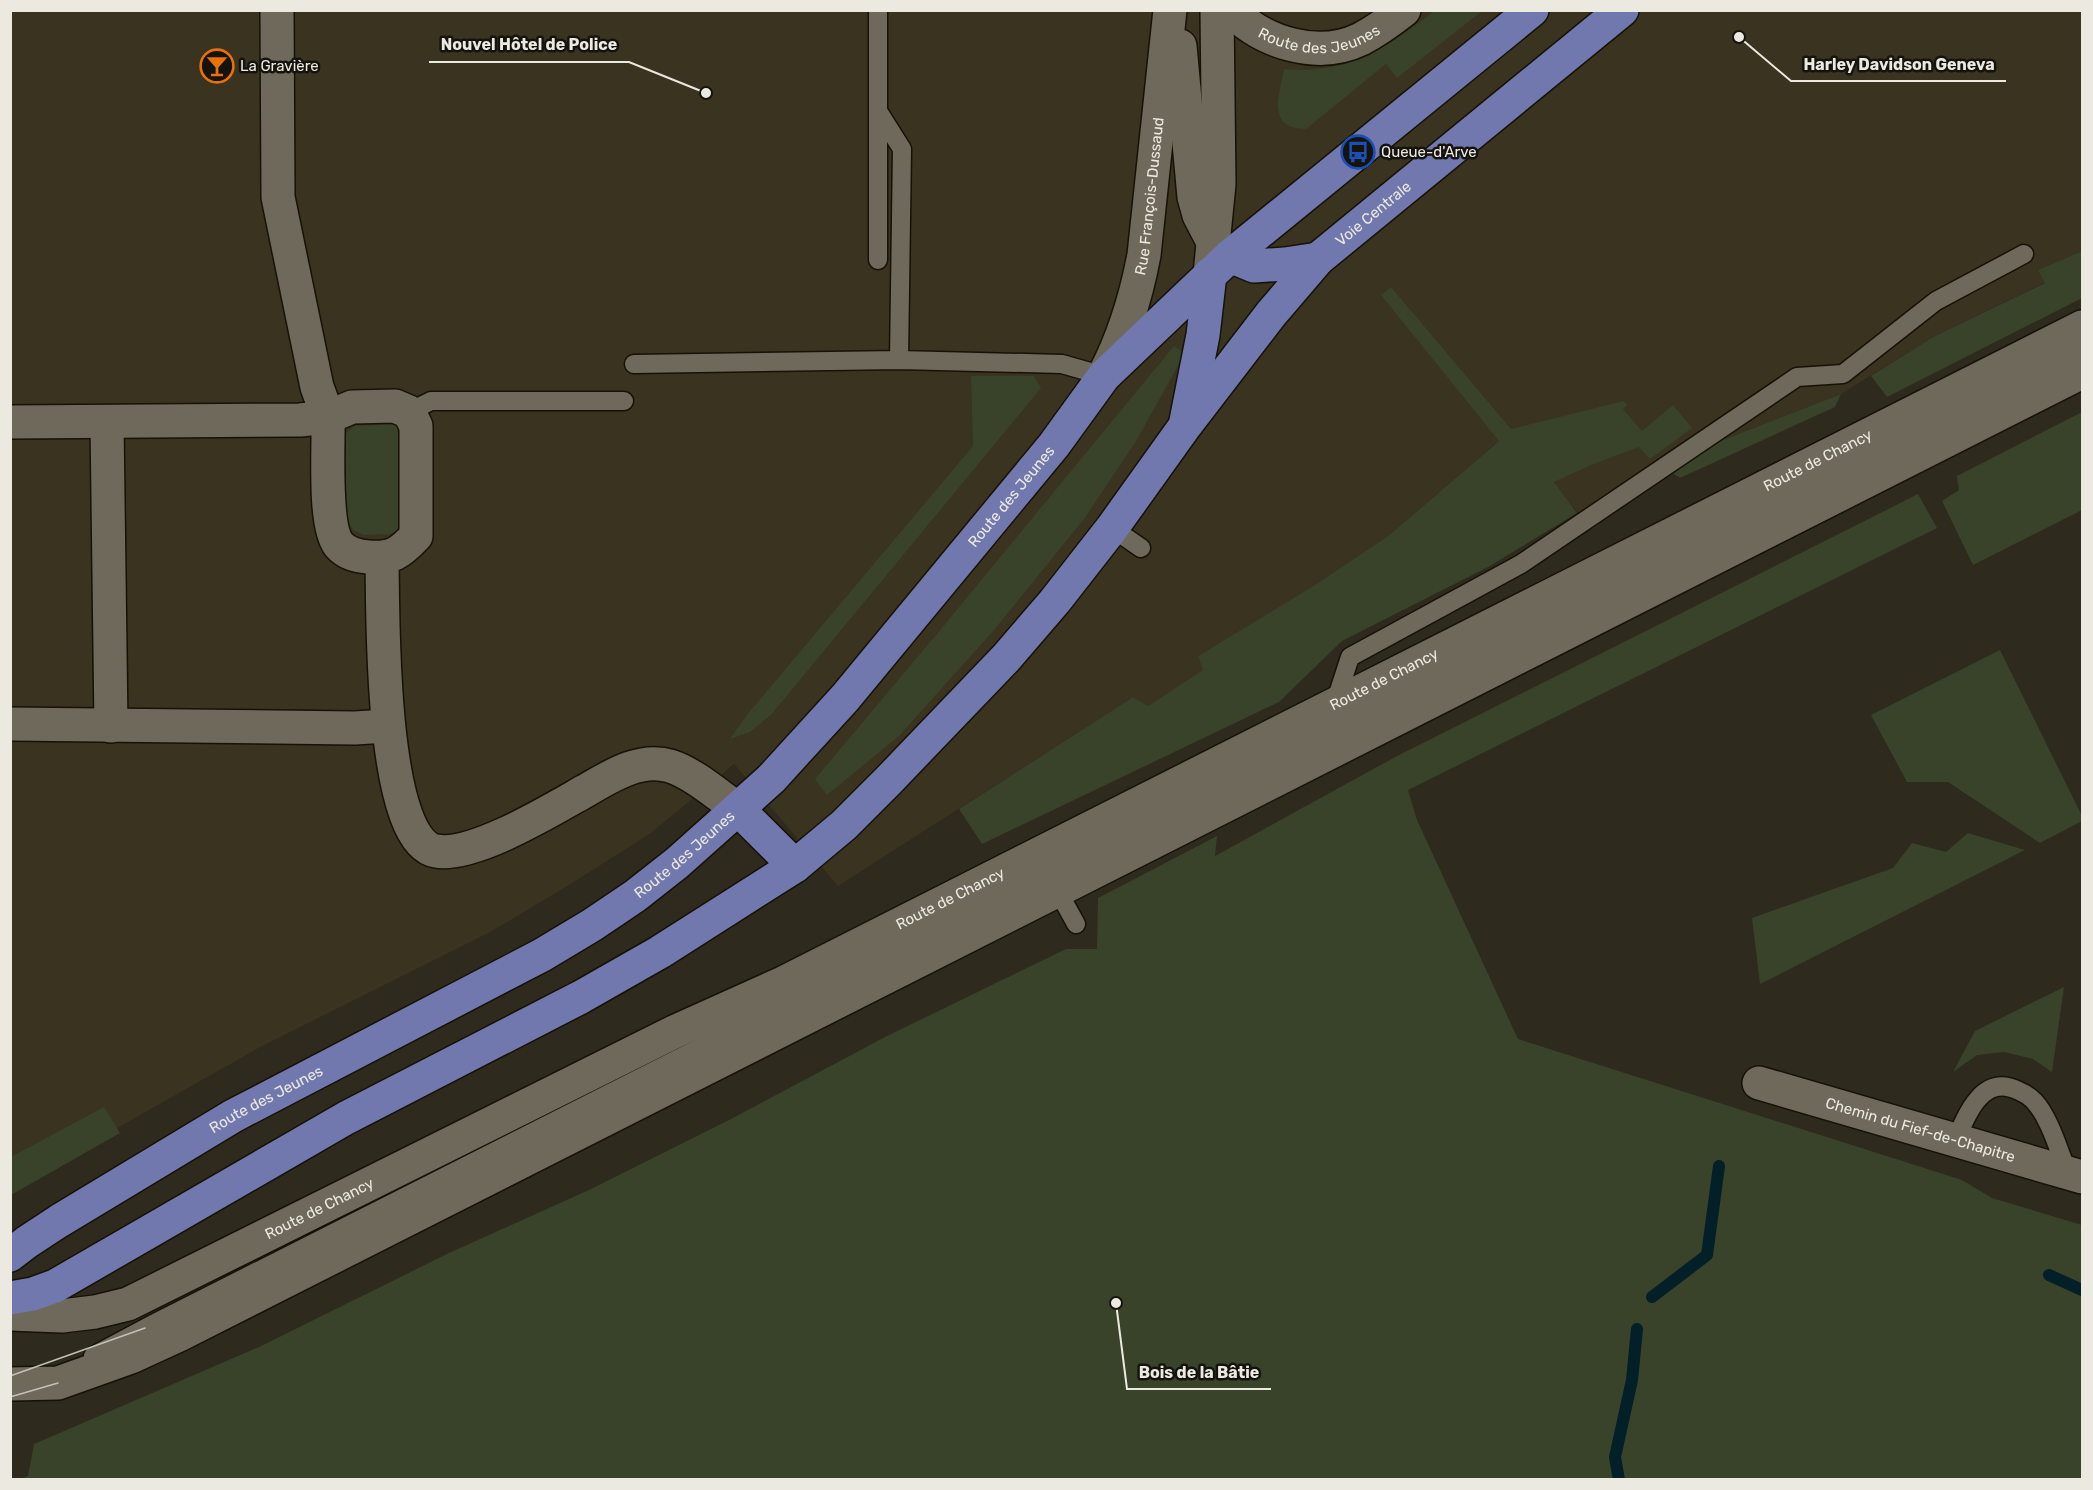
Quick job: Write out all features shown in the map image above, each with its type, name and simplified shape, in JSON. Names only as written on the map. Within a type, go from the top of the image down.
[{"type":"main road","points":[[10,422],[300,420],[328,417],[352,407],[395,406],[409,412],[416,426],[416,536],[401,551],[382,558],[353,555],[339,544],[330,522],[328,417],[317,387],[278,197],[277,10]]},
{"type":"main road","name":"Rue François-Dussaud","points":[[1104,376],[1119,345],[1139,283],[1144,255],[1170,10]]},
{"type":"main road","name":"Rue François-Dussaud","points":[[1177,10],[1194,197],[1217,257]]},
{"type":"main road","name":"Route des Jeunes","points":[[1228,12],[1281,42],[1321,47],[1359,40],[1404,10]]},
{"type":"main road","points":[[1217,257],[1532,10]]},
{"type":"main road","name":"Voie Centrale","points":[[1185,426],[1271,314],[1318,259],[1622,10]]},
{"type":"main road","points":[[10,1298],[33,1294],[55,1286],[346,1118],[581,997],[660,952],[795,866],[844,825],[888,782],[1006,658],[1112,528],[1185,426],[1217,257],[1219,171],[1228,12]]},
{"type":"main road","points":[[1217,257],[1254,266],[1318,259]]},
{"type":"main road","name":"Route des Jeunes","points":[[10,1255],[59,1221],[233,1116],[542,955],[592,925],[660,876],[739,810],[771,779],[845,698],[1054,445],[1104,376],[1217,257]]},
{"type":"main road","name":"Route de Chancy","points":[[10,1314],[62,1316],[95,1312],[128,1304],[616,1061],[783,982],[2082,327]]},
{"type":"main road","points":[[14,1385],[58,1383],[131,1357],[178,1335],[1052,881],[2082,372]]},
{"type":"main road","points":[[107,422],[111,726]]},
{"type":"main road","points":[[382,558],[387,726],[395,775],[407,820],[424,846],[436,851],[456,850],[485,842],[531,821],[619,772],[645,764],[669,765],[685,773],[739,810],[795,866]]},
{"type":"main road","points":[[10,724],[343,728],[387,726]]},
{"type":"main road","name":"Chemin du Fief-de-Chapitre","points":[[1759,1083],[2075,1175]]},
{"type":"lane","points":[[878,10],[878,260]]},
{"type":"lane","points":[[878,111],[902,149],[899,360]]},
{"type":"lane","points":[[1335,703],[1350,657],[1521,564],[1797,377],[1843,374],[1936,301],[2024,254]]},
{"type":"lane","points":[[14,1385],[51,1374],[106,1350],[155,1323],[1052,881],[2082,350]]},
{"type":"lane","points":[[634,364],[899,360],[1062,364],[1104,376]]},
{"type":"lane","points":[[409,412],[431,401],[624,401]]},
{"type":"lane","points":[[1112,528],[1141,548]]},
{"type":"lane","points":[[1052,881],[1076,924]]},
{"type":"lane","points":[[1956,1140],[1966,1115],[1982,1094],[2000,1085],[2011,1087],[2034,1101],[2075,1175]]},
{"type":"shaded area","points":[[11,11],[2082,11],[2082,251],[2038,270],[2046,282],[1933,337],[1841,394],[1705,447],[1593,529],[1554,482],[1508,433],[1388,536],[1315,585],[1198,656],[1204,670],[1148,706],[1133,697],[838,886],[734,764],[651,833],[492,931],[262,1046],[11,1188]]},
{"type":"green space","points":[[1434,11],[1482,11],[1397,78],[1386,64],[1306,129],[1293,127],[1280,117],[1278,100],[1284,69],[1327,68],[1365,56],[1400,36]]},
{"type":"green space","points":[[2082,251],[2082,298],[1887,397],[1871,376],[1933,337],[2045,283],[2038,270]]},
{"type":"green space","points":[[1391,287],[1511,429],[1624,401],[1627,405],[1623,409],[1642,431],[1673,405],[1692,428],[1650,459],[1639,447],[1554,482],[1577,513],[1490,566],[1342,641],[1279,702],[982,844],[959,809],[1133,697],[1148,706],[1203,670],[1198,656],[1315,585],[1388,536],[1499,441],[1381,295]]},
{"type":"green space","points":[[1174,346],[1185,353],[1135,443],[1084,519],[994,630],[899,736],[827,795],[815,779]]},
{"type":"green space","points":[[971,376],[1034,376],[1041,388],[771,715],[750,732],[730,739],[746,716],[973,446]]},
{"type":"green space","points":[[1841,394],[1835,407],[1680,478],[1671,472],[1705,447]]},
{"type":"green space","points":[[2082,412],[2082,510],[1973,565],[1942,501],[1959,490],[1957,476]]},
{"type":"green space","points":[[394,424],[403,433],[406,521],[399,530],[389,534],[364,535],[353,530],[345,517],[342,444],[347,432],[355,426]]},
{"type":"green space","points":[[1918,494],[1937,528],[1408,790],[1417,820],[1518,1039],[1962,1180],[1992,1198],[2082,1225],[2082,1479],[21,1479],[28,1476],[34,1444],[261,1346],[449,1253],[591,1189],[731,1119],[885,1037],[1066,949],[1097,949],[1098,898],[1217,836],[1215,856],[1397,756]]},
{"type":"green space","points":[[2000,650],[2082,816],[2082,821],[2040,843],[1948,782],[1907,782],[1871,715]]},
{"type":"green space","points":[[1968,833],[2025,850],[1760,984],[1752,918],[1893,868],[1912,843],[1946,852]]},
{"type":"green space","points":[[2064,987],[2052,1072],[2033,1059],[2004,1052],[1977,1055],[1953,1072],[1975,1031]]},
{"type":"green space","points":[[104,1107],[120,1133],[11,1195],[11,1157]]},
{"type":"waterway","points":[[1652,1297],[1707,1255],[1719,1166]]},
{"type":"waterway","points":[[2049,1275],[2082,1290]]},
{"type":"waterway","points":[[1619,1480],[1615,1457],[1632,1380],[1637,1329]]},
{"type":"tram line","points":[[10,1376],[145,1328]]},
{"type":"tram line","points":[[10,1397],[58,1383]]},
{"type":"place","name":"Harley Davidson Geneva","points":[[1739,37]]},
{"type":"place","name":"La Gravière","points":[[217,66]]},
{"type":"place","name":"Nouvel Hôtel de Police","points":[[706,93]]},
{"type":"place","name":"Queue-d'Arve","points":[[1358,152]]},
{"type":"place","name":"Bois de la Bâtie","points":[[1116,1303]]}]
